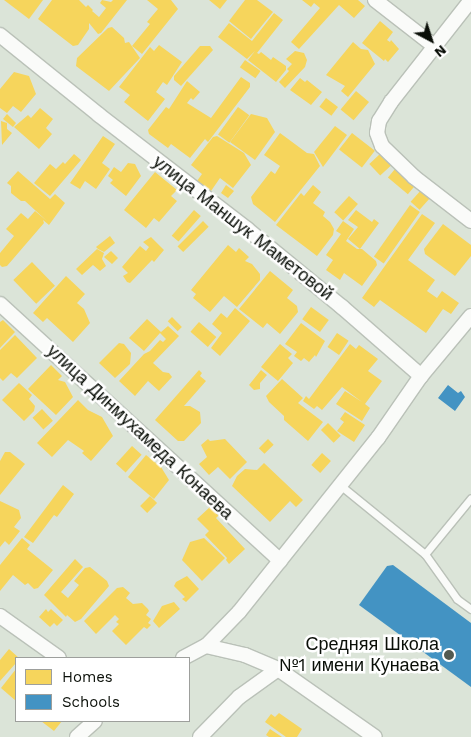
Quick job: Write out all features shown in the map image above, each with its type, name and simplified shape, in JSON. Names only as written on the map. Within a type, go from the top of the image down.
[{"type":"street","points":[[375,0],[434,46]]},
{"type":"street","points":[[471,0],[387,108],[379,121],[377,133],[382,146],[414,177],[471,221]]},
{"type":"street","name":"улица Маншук Маметовой","points":[[0,35],[155,159],[247,229],[342,307],[421,376]]},
{"type":"street","name":"улица Динмухамеда Конаева","points":[[0,304],[280,561]]},
{"type":"street","points":[[186,657],[206,646],[239,612],[378,438],[421,376],[471,316]]},
{"type":"street","points":[[0,616],[58,657]]},
{"type":"street","points":[[206,646],[245,655],[278,670],[375,737]]},
{"type":"street","points":[[200,737],[238,697],[278,670]]},
{"type":"street","points":[[77,737],[94,722]]},
{"type":"lane","points":[[340,485],[425,554],[457,599],[471,609]]},
{"type":"lane","points":[[425,554],[471,498]]},
{"type":"building: Homes","points":[[4,0],[43,0],[29,19]]},
{"type":"building: Homes","points":[[52,0],[79,0],[86,7],[88,5],[99,17],[106,8],[100,3],[102,0],[111,2],[113,0],[127,0],[101,33],[98,34],[89,23],[89,29],[78,45],[73,46],[38,19]]},
{"type":"building: Homes","points":[[147,0],[171,0],[178,9],[142,54],[132,46],[150,24],[147,22],[158,9]]},
{"type":"building: Homes","points":[[209,0],[227,0],[220,9]]},
{"type":"building: Homes","points":[[245,0],[257,0],[273,12],[251,39],[229,21]]},
{"type":"building: Homes","points":[[302,0],[358,0],[365,6],[354,18],[339,5],[299,49],[291,42],[320,8],[314,3],[311,7]]},
{"type":"building: Homes","points":[[274,13],[283,20],[257,53],[261,52],[271,60],[273,57],[286,66],[286,70],[276,82],[248,60],[255,51],[247,59],[218,37],[229,23],[252,41]]},
{"type":"building: Homes","points":[[380,21],[393,32],[387,40],[390,42],[391,40],[399,49],[388,62],[385,59],[384,61],[362,43]]},
{"type":"building: Homes","points":[[112,27],[124,38],[125,43],[129,42],[140,58],[109,91],[76,66],[77,58],[108,28]]},
{"type":"building: Homes","points":[[353,42],[361,49],[368,50],[375,64],[348,97],[341,91],[345,86],[326,75]]},
{"type":"building: Homes","points":[[159,45],[182,62],[167,85],[163,82],[156,92],[165,99],[148,121],[124,102],[130,95],[119,87],[150,47],[154,51]]},
{"type":"building: Homes","points":[[200,46],[210,46],[213,50],[181,86],[174,80],[174,76]]},
{"type":"building: Homes","points":[[295,51],[304,53],[307,60],[305,67],[285,88],[279,82],[289,71],[287,69],[292,64],[286,59]]},
{"type":"building: Homes","points":[[245,60],[261,71],[255,78],[240,67]]},
{"type":"building: Homes","points":[[14,72],[29,76],[36,94],[21,112],[13,106],[7,113],[0,108],[0,89]]},
{"type":"building: Homes","points":[[241,77],[250,83],[250,87],[208,142],[205,139],[190,158],[171,144],[168,148],[149,134],[148,130],[166,107],[169,109],[187,81],[200,92],[193,100],[191,98],[187,103],[211,118]]},
{"type":"building: Homes","points":[[300,78],[305,82],[307,80],[322,92],[311,105],[290,90]]},
{"type":"building: Homes","points":[[356,91],[369,102],[354,120],[341,109]]},
{"type":"building: Homes","points":[[326,98],[338,107],[331,116],[319,107]]},
{"type":"building: Homes","points":[[238,107],[249,115],[229,143],[218,135]]},
{"type":"building: Homes","points":[[40,108],[53,119],[46,128],[52,134],[39,149],[14,127],[28,115],[31,118]]},
{"type":"building: Homes","points":[[7,114],[16,123],[13,127],[3,119]]},
{"type":"building: Homes","points":[[251,114],[267,118],[275,132],[255,160],[230,142]]},
{"type":"building: Homes","points":[[1,121],[7,123],[7,129],[12,133],[2,145]]},
{"type":"building: Homes","points":[[335,126],[347,135],[323,167],[314,152]]},
{"type":"building: Homes","points":[[280,133],[307,153],[314,154],[320,166],[275,222],[253,204],[251,197],[271,171],[275,174],[280,166],[264,155]]},
{"type":"building: Homes","points":[[352,133],[375,151],[362,167],[339,150]]},
{"type":"building: Homes","points":[[103,136],[115,144],[102,163],[110,169],[96,189],[85,181],[80,189],[70,183]]},
{"type":"building: Homes","points":[[217,136],[244,153],[251,165],[233,188],[220,178],[211,191],[197,181],[202,174],[191,165],[213,137]]},
{"type":"building: Homes","points":[[381,153],[392,165],[380,176],[369,164]]},
{"type":"building: Homes","points":[[74,154],[81,160],[50,196],[34,183],[50,164],[56,169],[63,162],[65,164]]},
{"type":"building: Homes","points":[[128,163],[135,164],[141,176],[126,196],[110,183],[113,180],[108,176],[114,167],[121,172]]},
{"type":"building: Homes","points":[[395,169],[415,186],[408,194],[388,177]]},
{"type":"building: Homes","points":[[18,171],[50,199],[55,194],[65,203],[49,225],[43,220],[44,223],[7,266],[2,267],[0,265],[0,253],[14,236],[6,229],[21,213],[28,219],[35,211],[47,221],[25,201],[21,201],[11,193],[11,186],[7,183]]},
{"type":"building: Homes","points":[[155,172],[177,190],[171,196],[177,201],[159,222],[154,218],[146,228],[124,210]]},
{"type":"building: Homes","points":[[226,185],[234,191],[228,198],[221,193]]},
{"type":"building: Homes","points":[[313,185],[321,192],[313,203],[325,212],[323,216],[334,229],[333,235],[317,256],[276,225],[301,193],[304,196]]},
{"type":"building: Homes","points":[[422,189],[431,197],[420,210],[411,202]]},
{"type":"building: Homes","points":[[349,196],[358,204],[343,220],[334,212]]},
{"type":"building: Homes","points":[[410,205],[420,212],[384,263],[374,257]]},
{"type":"building: Homes","points":[[194,210],[201,216],[178,242],[172,236]]},
{"type":"building: Homes","points":[[356,210],[372,222],[374,219],[379,223],[360,249],[348,239],[358,227],[348,220]]},
{"type":"building: Homes","points":[[422,214],[435,223],[408,260],[435,280],[427,291],[437,298],[442,291],[459,303],[451,314],[443,309],[426,333],[380,300],[374,307],[362,298]]},
{"type":"building: Homes","points":[[203,221],[209,227],[183,252],[178,246]]},
{"type":"building: Homes","points":[[343,221],[354,229],[346,241],[357,249],[362,249],[376,261],[377,265],[362,286],[344,273],[340,280],[326,270],[333,260],[326,255],[341,234],[336,231]]},
{"type":"building: Homes","points":[[443,224],[471,245],[471,256],[455,276],[425,254],[424,249]]},
{"type":"building: Homes","points":[[110,236],[115,243],[104,252],[96,247]]},
{"type":"building: Homes","points":[[151,237],[164,250],[154,262],[152,260],[130,283],[127,282],[123,276],[128,273],[122,267],[140,246],[146,251],[149,247],[143,242]]},
{"type":"building: Homes","points":[[228,245],[236,252],[239,248],[249,257],[245,261],[252,264],[260,274],[260,280],[237,307],[224,296],[210,312],[193,298],[196,294],[191,290]]},
{"type":"building: Homes","points":[[97,249],[104,253],[102,259],[106,266],[100,271],[93,265],[82,275],[76,269]]},
{"type":"building: Homes","points":[[111,251],[118,258],[112,264],[104,257]]},
{"type":"building: Homes","points":[[32,262],[55,286],[36,304],[13,280]]},
{"type":"building: Homes","points":[[270,271],[293,290],[287,298],[297,306],[298,312],[280,334],[267,323],[263,328],[239,309]]},
{"type":"building: Homes","points":[[66,276],[85,294],[77,303],[84,309],[90,323],[73,342],[47,318],[43,322],[33,313]]},
{"type":"building: Homes","points":[[311,307],[329,320],[320,332],[302,319]]},
{"type":"building: Homes","points":[[235,308],[250,321],[220,356],[211,348],[222,333],[212,324],[221,313],[227,318]]},
{"type":"building: Homes","points":[[172,317],[182,327],[178,331],[168,321]]},
{"type":"building: Homes","points":[[147,319],[161,332],[168,326],[179,336],[153,363],[172,377],[159,391],[148,381],[135,396],[119,381],[144,354],[150,351],[160,340],[163,342],[166,339],[160,333],[144,351],[129,338]]},
{"type":"building: Homes","points":[[3,320],[15,332],[0,348],[0,322]]},
{"type":"building: Homes","points":[[199,322],[216,337],[208,347],[190,332]]},
{"type":"building: Homes","points":[[301,323],[325,341],[316,357],[315,355],[309,362],[304,358],[301,361],[294,356],[297,352],[285,344]]},
{"type":"building: Homes","points":[[337,333],[349,341],[339,355],[327,347]]},
{"type":"building: Homes","points":[[15,335],[37,358],[17,378],[11,373],[3,381],[0,378],[0,350]]},
{"type":"building: Homes","points":[[119,343],[124,344],[131,353],[130,364],[115,378],[99,363]]},
{"type":"building: Homes","points":[[280,344],[292,354],[288,358],[293,363],[278,381],[261,367]]},
{"type":"building: Homes","points":[[350,344],[356,349],[359,345],[378,359],[368,371],[382,381],[365,404],[370,408],[362,421],[336,404],[345,391],[362,402],[342,387],[322,410],[317,406],[314,409],[303,401],[306,396],[309,399]]},
{"type":"building: Homes","points":[[51,365],[62,376],[58,380],[65,382],[73,397],[56,415],[28,389]]},
{"type":"building: Homes","points":[[199,370],[202,373],[200,376],[206,381],[184,406],[190,406],[200,412],[201,423],[184,441],[178,441],[155,420]]},
{"type":"building: Homes","points":[[261,370],[267,375],[260,383],[260,389],[254,390],[249,385]]},
{"type":"building: Homes","points":[[282,379],[303,398],[298,403],[323,422],[308,441],[284,420],[284,416],[269,402],[266,396]]},
{"type":"building: Homes","points":[[19,383],[32,395],[29,399],[35,406],[34,411],[24,421],[2,400]]},
{"type":"building: Homes","points":[[78,400],[88,410],[102,417],[113,436],[91,461],[82,453],[84,451],[68,440],[52,457],[37,443]]},
{"type":"building: Homes","points":[[42,409],[53,421],[43,430],[32,418]]},
{"type":"building: Homes","points":[[345,412],[365,425],[354,442],[337,431],[344,422],[340,419]]},
{"type":"building: Homes","points":[[328,423],[341,436],[334,443],[321,430]]},
{"type":"building: Homes","points":[[208,439],[210,441],[225,439],[247,462],[230,479],[218,467],[209,475],[199,464],[207,457],[201,445]]},
{"type":"building: Homes","points":[[268,439],[274,445],[264,454],[259,448]]},
{"type":"building: Homes","points":[[132,446],[142,455],[126,473],[116,464]]},
{"type":"building: Homes","points":[[5,452],[10,452],[25,464],[0,495],[0,461]]},
{"type":"building: Homes","points":[[322,453],[331,461],[320,473],[311,465]]},
{"type":"building: Homes","points":[[146,455],[161,467],[169,480],[154,499],[128,477]]},
{"type":"building: Homes","points":[[264,463],[303,500],[296,507],[290,501],[270,522],[232,486],[237,476],[245,469],[257,470]]},
{"type":"building: Homes","points":[[63,485],[74,494],[57,517],[54,515],[33,543],[24,537]]},
{"type":"building: Homes","points":[[150,496],[157,503],[147,513],[140,506]]},
{"type":"building: Homes","points":[[0,501],[19,510],[21,518],[14,527],[20,531],[9,545],[5,541],[0,547]]},
{"type":"building: Homes","points":[[210,507],[219,515],[216,518],[245,549],[229,564],[226,560],[227,558],[205,535],[209,531],[197,519]]},
{"type":"building: Homes","points":[[22,538],[30,545],[27,549],[53,570],[38,588],[34,589],[28,583],[25,585],[13,575],[0,591],[0,565]]},
{"type":"building: Homes","points":[[204,538],[225,558],[202,581],[182,560],[190,542]]},
{"type":"building: Homes","points":[[75,559],[83,567],[61,592],[68,598],[79,585],[74,581],[85,568],[90,567],[107,581],[109,586],[81,619],[75,622],[67,615],[66,617],[44,595]]},
{"type":"building: Homes","points":[[187,576],[199,589],[186,602],[182,599],[185,597],[174,586],[176,582]]},
{"type":"building: Homes","points":[[123,587],[130,593],[126,598],[133,604],[142,603],[149,611],[146,615],[151,619],[148,623],[151,625],[147,629],[144,627],[126,645],[112,631],[119,624],[116,622],[119,619],[115,615],[96,634],[84,621],[117,588]]},
{"type":"building: Homes","points":[[174,602],[180,609],[159,628],[153,621],[162,606]]},
{"type":"building: Homes","points":[[46,609],[48,612],[51,609],[63,620],[57,626],[54,623],[50,627],[39,617]]},
{"type":"building: Homes","points":[[9,649],[18,657],[15,657],[15,664],[0,681],[0,660]]},
{"type":"building: Homes","points":[[15,670],[15,700],[1,688]]},
{"type":"building: Homes","points":[[279,713],[302,729],[297,737],[286,737],[265,722],[271,714],[275,717]]},
{"type":"building: Homes","points":[[42,722],[61,722],[54,731]]},
{"type":"building: Homes","points":[[270,729],[282,737],[269,737],[266,735]]},
{"type":"building: Schools","points":[[448,385],[458,393],[461,391],[465,397],[455,411],[438,398]]},
{"type":"building: Schools","name":"Средняя Школа №1 имени Кунаева","points":[[393,565],[471,623],[471,687],[359,605],[387,566]]},
{"type":"place","name":"Средняя Школа №1 имени Кунаева","points":[[449,655]]}]
